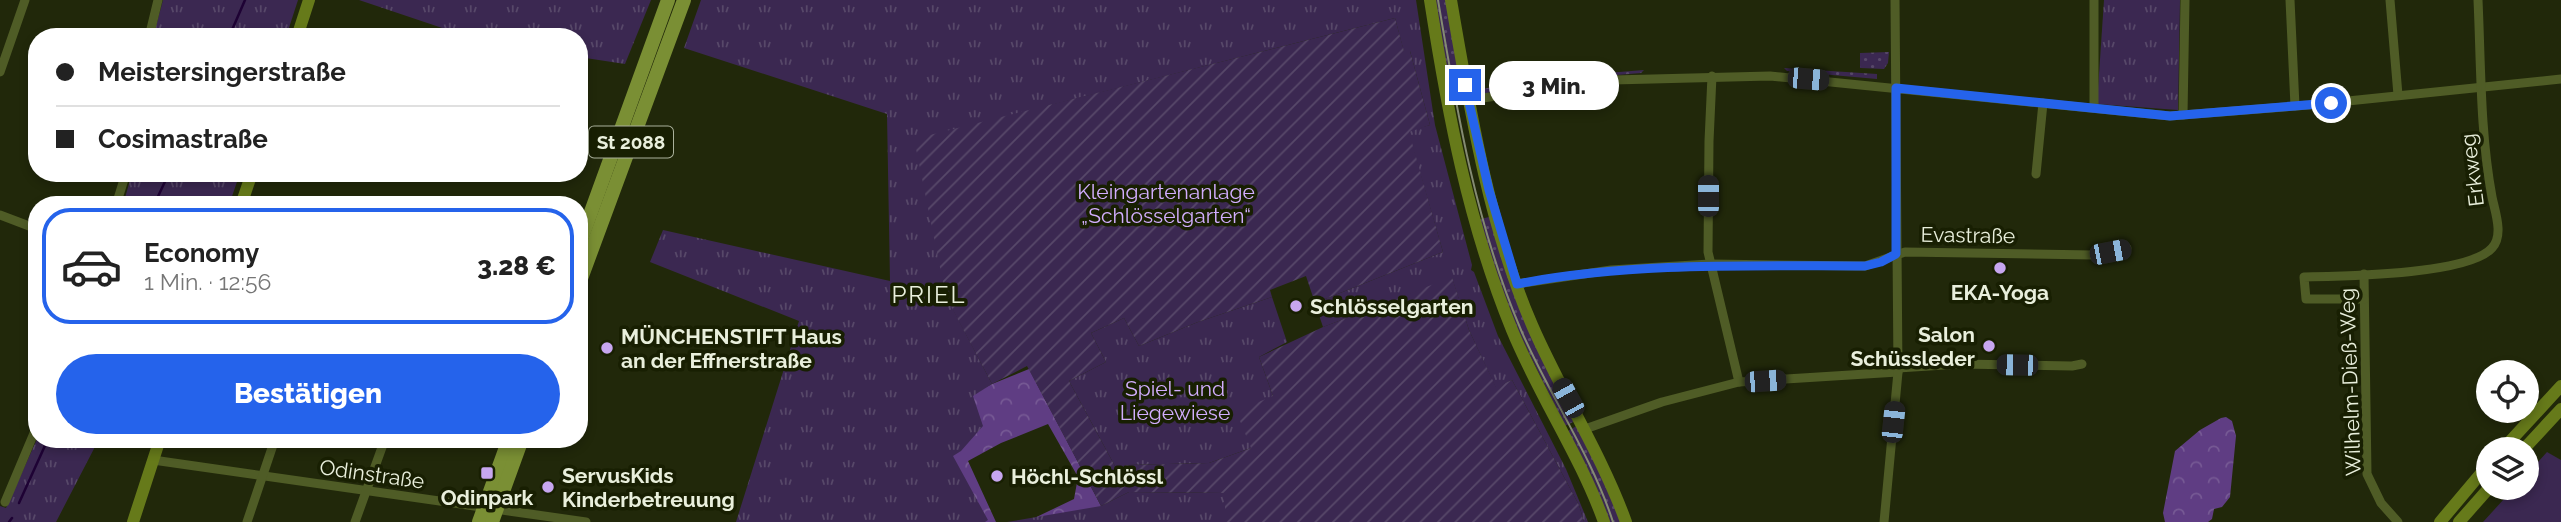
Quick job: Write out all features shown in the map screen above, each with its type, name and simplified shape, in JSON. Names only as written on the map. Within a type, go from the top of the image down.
[{"type":"main road","points":[[300,28],[309,0]]},
{"type":"main road","name":"St 2088","points":[[588,219],[668,0]]},
{"type":"main road","name":"St 2088","points":[[588,260],[684,0]]},
{"type":"main road","points":[[1430,0],[1447,105],[1473,218],[1496,290],[1536,382],[1589,482],[1604,522]]},
{"type":"main road","points":[[1451,0],[1468,100],[1496,216],[1517,284],[1544,349],[1585,429],[1626,522]]},
{"type":"main road","points":[[1447,105],[1468,100]]},
{"type":"main road","points":[[2514,437],[2561,386]]},
{"type":"main road","points":[[2536,437],[2561,409]]},
{"type":"main road","points":[[133,522],[157,448]]},
{"type":"main road","points":[[488,516],[507,448]]},
{"type":"main road","points":[[488,516],[518,448]]},
{"type":"main road","points":[[2440,522],[2476,479]]},
{"type":"main road","points":[[2459,522],[2478,500]]},
{"type":"street","points":[[0,72],[25,0]]},
{"type":"street","points":[[151,28],[158,0]]},
{"type":"street","points":[[1884,522],[1898,370],[1895,0]]},
{"type":"street","points":[[2094,0],[2094,108]]},
{"type":"street","points":[[2183,115],[2185,0]]},
{"type":"street","points":[[2290,0],[2295,106]]},
{"type":"street","points":[[2390,0],[2398,95]]},
{"type":"street","name":"Erkweg","points":[[2364,274],[2431,269],[2479,257],[2494,246],[2497,239],[2488,176],[2478,0]]},
{"type":"street","points":[[1712,76],[1708,252],[1739,383]]},
{"type":"street","points":[[1468,100],[1614,80],[1778,76],[2183,115],[2561,79]]},
{"type":"street","points":[[2036,174],[2043,103]]},
{"type":"street","points":[[0,215],[28,226]]},
{"type":"street","name":"Evastraße","points":[[1517,284],[1611,270],[1710,264],[1865,266],[1905,252],[2094,255],[2127,248]]},
{"type":"street","points":[[2364,274],[2304,277],[2306,299],[2364,299]]},
{"type":"street","name":"Wilhelm-Dieß-Weg","points":[[2364,274],[2367,474],[2381,503],[2398,522]]},
{"type":"street","points":[[1585,429],[1662,402],[1739,383],[1960,364],[2082,364]]},
{"type":"street","points":[[5,502],[28,447]]},
{"type":"street","points":[[247,522],[272,448]]},
{"type":"street","points":[[355,522],[382,448]]},
{"type":"street","name":"Odinstraße","points":[[153,460],[366,491],[488,516],[586,522]]},
{"type":"green space","points":[[163,0],[298,0],[289,28],[155,28]]},
{"type":"green space","points":[[359,0],[651,0],[625,64],[588,58],[588,28],[442,28]]},
{"type":"green space","points":[[701,0],[1416,0],[1435,125],[1472,265],[1471,270],[1498,336],[1566,469],[1588,522],[1584,522],[1579,505],[1512,380],[1496,388],[1469,330],[1452,278],[1323,327],[1315,303],[1443,252],[1408,131],[1430,125],[1410,51],[1404,52],[1395,18],[1047,106],[946,296],[992,384],[973,396],[983,426],[961,451],[953,456],[988,520],[736,522],[799,321],[650,262],[663,230],[890,281],[887,114],[684,48]]},
{"type":"green space","points":[[1433,0],[1447,0],[1461,81],[1447,84]]},
{"type":"green space","points":[[2104,0],[2180,0],[2178,110],[2097,104]]},
{"type":"green space","name":"Kleingartenanlage „Schlösselgarten“","points":[[1395,18],[1404,51],[1410,51],[1430,125],[1409,132],[1443,252],[1315,303],[1306,276],[1270,290],[1272,297],[1198,322],[1139,346],[1124,318],[1091,333],[1106,362],[1069,381],[1116,468],[1127,465],[1209,463],[1251,448],[1236,411],[1273,396],[1259,357],[1323,327],[1452,277],[1469,330],[1496,387],[1512,380],[1579,505],[1584,522],[1225,522],[1225,493],[1129,492],[1101,506],[1027,366],[992,384],[946,297],[914,139]]},
{"type":"green space","points":[[1889,52],[1888,63],[1884,69],[1860,68],[1860,53]]},
{"type":"green space","points":[[1784,68],[1877,74],[1877,79],[1787,71]]},
{"type":"green space","points":[[1644,70],[1641,73],[1505,87],[1503,90],[1482,94],[1481,89],[1557,77]]},
{"type":"green space","points":[[129,182],[237,182],[232,196],[126,196]]},
{"type":"green space","points":[[1493,216],[1577,420],[1565,426],[1512,319],[1477,220]]},
{"type":"green space","name":"Spiel- und Liegewiese","points":[[1272,297],[1287,342],[1259,357],[1273,396],[1251,448],[1209,463],[1127,465],[1116,468],[1069,381],[1106,362],[1091,333],[1124,318],[1139,346],[1198,322]]},
{"type":"green space","points":[[1029,369],[1101,506],[1233,522],[1026,522],[1074,499],[1078,477],[1048,424],[1001,443],[968,461],[996,522],[803,522],[809,474],[992,384]]},
{"type":"green space","points":[[2226,417],[2232,421],[2236,436],[2230,497],[2222,507],[2214,509],[2212,519],[2208,522],[2165,522],[2163,513],[2175,451],[2200,430]]},
{"type":"green space","points":[[1580,424],[1623,522],[1607,522],[1568,431]]},
{"type":"green space","points":[[33,448],[94,448],[56,522],[0,522],[0,506],[6,508]]},
{"type":"green space","points":[[2547,452],[2561,460],[2561,522],[2483,522],[2503,500],[2539,500],[2539,461]]},
{"type":"green space","points":[[1129,492],[1225,493],[1225,522],[1007,522],[1101,506]]},
{"type":"waterway","points":[[233,28],[245,0]]},
{"type":"waterway","points":[[158,196],[165,182]]},
{"type":"waterway","points":[[19,503],[44,448]]},
{"type":"waterway","points":[[9,522],[12,518]]},
{"type":"tram line","points":[[1438,0],[1470,168],[1505,290],[1544,378],[1593,472],[1613,522]]},
{"type":"place","name":"EKA-Yoga","points":[[2000,268]]},
{"type":"place","name":"Schlösselgarten","points":[[1296,306]]},
{"type":"place","name":"Salon Schüssleder","points":[[1989,346]]},
{"type":"place","name":"MÜNCHENSTIFT Haus an der Effnerstraße","points":[[607,348]]},
{"type":"place","name":"Odinpark","points":[[487,473]]},
{"type":"place","name":"Höchl-Schlössl","points":[[997,476]]},
{"type":"place","name":"ServusKids Kinderbetreuung","points":[[548,487]]},
{"type":"district","name":"PRIEL","points":[[929,294]]},
{"type":"route","points":[[1465,85],[1489,190],[1517,284],[1611,270],[1710,264],[1865,266],[1881,262],[1896,254],[1896,88],[2170,116],[2331,103]]}]
